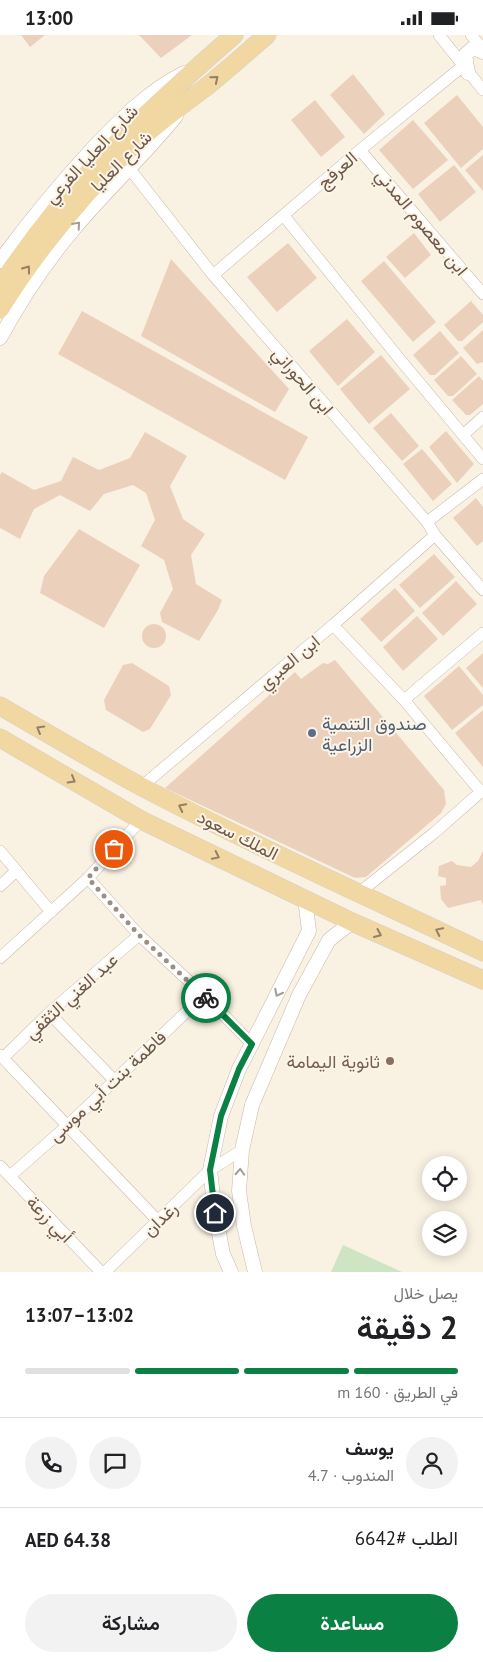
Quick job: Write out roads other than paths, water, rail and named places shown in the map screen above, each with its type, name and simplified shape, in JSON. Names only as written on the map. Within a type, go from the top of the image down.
[{"type":"main road","name":"شارع العليا","points":[[0,286],[32,240],[97,163],[198,65],[234,35]]},
{"type":"main road","name":"شارع العليا","points":[[0,309],[29,267],[86,197],[120,159],[140,139],[267,35]]},
{"type":"main road","name":"الملك سعود","points":[[0,706],[141,787],[294,863],[360,892],[483,952]]},
{"type":"main road","name":"الملك سعود","points":[[3,744],[141,820],[352,923],[483,980]]},
{"type":"street","points":[[439,35],[483,90]]},
{"type":"street","points":[[466,69],[465,55],[479,43]]},
{"type":"street","name":"شارع العليا الفرعي","points":[[0,261],[31,219],[124,116],[172,79],[198,65]]},
{"type":"street","name":"العرفج","points":[[213,275],[360,150],[466,69]]},
{"type":"street","points":[[0,338],[21,302],[72,231],[149,148],[187,101]]},
{"type":"street","name":"ابن معصوم المدني","points":[[360,150],[483,294]]},
{"type":"street","name":"ابن الحوراني","points":[[129,168],[213,275],[427,522],[435,535],[483,590]]},
{"type":"street","points":[[284,216],[402,363],[483,459]]},
{"type":"street","points":[[463,435],[483,417]]},
{"type":"street","points":[[427,522],[483,479]]},
{"type":"street","name":"ابن العبري","points":[[141,787],[333,625],[435,535]]},
{"type":"street","points":[[333,625],[404,700],[482,791],[434,833],[360,892]]},
{"type":"street","points":[[404,700],[483,633]]},
{"type":"street","points":[[0,958],[88,878],[141,820]]},
{"type":"street","points":[[0,851],[51,912]]},
{"type":"street","points":[[0,886],[16,871]]},
{"type":"street","points":[[88,878],[139,935],[204,995],[252,1044]]},
{"type":"street","points":[[231,1272],[223,1254],[215,1213],[210,1170],[221,1116],[239,1069],[309,931],[305,899]]},
{"type":"street","points":[[299,995],[329,940],[352,923]]},
{"type":"street","name":"عبد الغني الثقفي","points":[[1,1056],[139,935]]},
{"type":"street","points":[[255,1272],[244,1225],[239,1191],[242,1150],[252,1105],[299,995],[318,943],[316,940],[312,940],[289,970]]},
{"type":"street","name":"فاطمة بنت أبي موسى","points":[[10,1177],[204,995]]},
{"type":"street","points":[[49,1013],[114,1080]]},
{"type":"street","points":[[1,1056],[158,1221]]},
{"type":"street","name":"رغدان","points":[[105,1272],[210,1170],[242,1150]]},
{"type":"street","name":"أبي زرعة","points":[[0,1166],[100,1272]]},
{"type":"place","name":"صندوق التنمية الزراعية","points":[[312,733]]},
{"type":"place","name":"ثانوية اليمامة","points":[[390,1061]]}]
